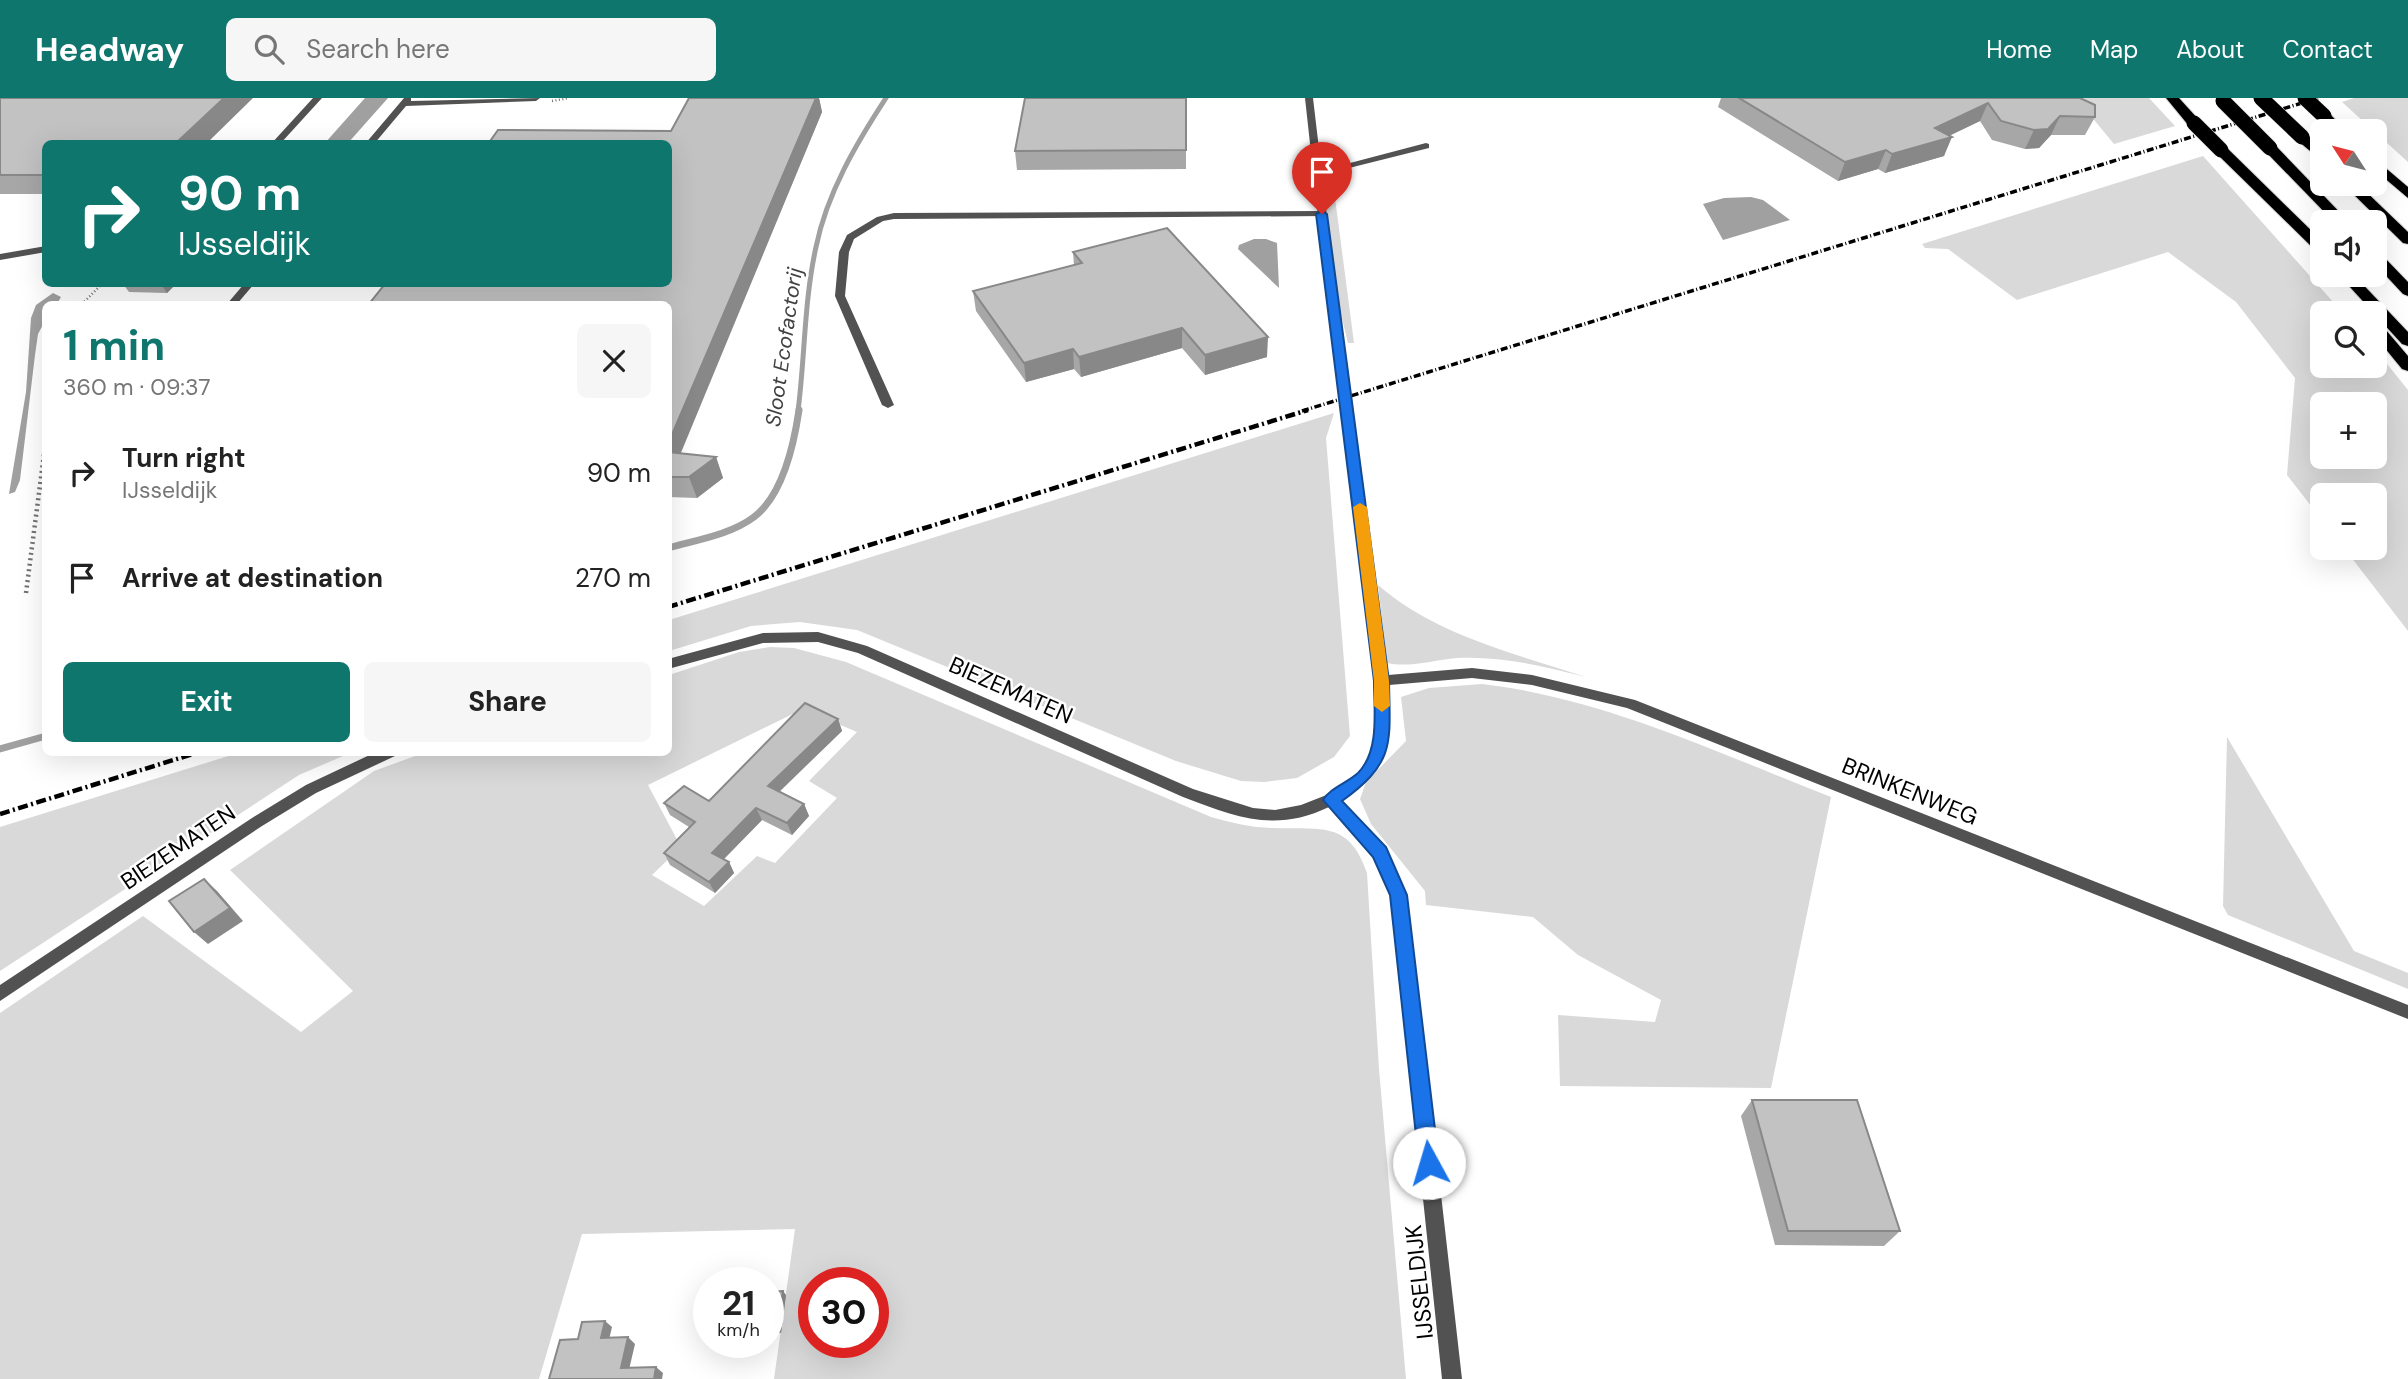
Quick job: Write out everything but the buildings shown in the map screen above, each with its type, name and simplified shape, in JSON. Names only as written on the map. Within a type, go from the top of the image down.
[{"type":"highway","points":[[2172,98],[2310,238]]},
{"type":"highway","points":[[2261,98],[2310,145]]},
{"type":"highway","points":[[2305,98],[2327,119]]},
{"type":"highway","points":[[2222,99],[2330,210]]},
{"type":"highway","points":[[2387,174],[2408,194]]},
{"type":"highway","points":[[2362,196],[2408,240]]},
{"type":"highway","points":[[2387,268],[2408,290]]},
{"type":"highway","points":[[2357,287],[2408,341]]},
{"type":"highway","points":[[2387,341],[2408,366]]},
{"type":"street","points":[[279,140],[318,98]]},
{"type":"street","points":[[372,140],[406,101],[536,98]]},
{"type":"street","points":[[1309,98],[1382,681],[1382,725],[1377,758],[1363,777],[1331,800]]},
{"type":"street","points":[[1317,173],[1426,146]]},
{"type":"street","points":[[888,405],[840,296],[844,252],[850,237],[880,219],[908,216],[1322,214]]},
{"type":"street","points":[[0,257],[42,250]]},
{"type":"street","points":[[235,301],[246,287]]},
{"type":"street","name":"BIEZEMATEN","points":[[672,663],[764,638],[818,637],[862,649],[1188,793],[1238,810],[1277,816],[1331,800]]},
{"type":"street","name":"BRINKENWEG","points":[[1382,681],[1472,673],[1532,680],[1630,704],[2408,1012]]},
{"type":"street","name":"BIEZEMATEN","points":[[0,994],[257,821],[310,789],[381,756]]},
{"type":"street","name":"IJSSELDIJK","points":[[1331,800],[1380,852],[1398,895],[1452,1379]]},
{"type":"path","points":[[85,301],[99,287]]},
{"type":"path","points":[[26,593],[42,470]]},
{"type":"shaded area","points":[[365,98],[388,98],[351,140],[328,140]]},
{"type":"shaded area","points":[[2076,98],[2149,98],[2175,126],[2114,144]]},
{"type":"shaded area","points":[[2354,98],[2408,98],[2408,162],[2387,143],[2387,119],[2361,119],[2342,102]]},
{"type":"shaded area","points":[[2203,156],[2310,276],[2310,287],[2320,287],[2332,301],[2310,301],[2310,378],[2387,378],[2387,364],[2408,390],[2408,631],[2353,560],[2387,560],[2387,483],[2310,483],[2310,505],[2287,475],[2295,378],[2236,302],[2168,252],[2017,300],[1948,249],[1925,248],[1922,244]]},
{"type":"shaded area","points":[[1332,175],[1354,343],[1348,343],[1324,231],[1325,189]]},
{"type":"shaded area","points":[[1751,197],[1763,200],[1790,220],[1723,240],[1703,204],[1724,198]]},
{"type":"shaded area","points":[[1254,239],[1277,243],[1279,288],[1238,249],[1239,245]]},
{"type":"shaded area","points":[[53,293],[61,297],[59,301],[42,301],[42,327],[38,334],[20,480],[15,492],[9,494],[26,392],[31,318],[36,305]]},
{"type":"shaded area","points":[[1334,413],[1326,438],[1350,736],[1334,757],[1297,778],[1264,782],[1241,781],[1176,761],[857,630],[800,622],[751,626],[672,650],[672,619]]},
{"type":"shaded area","points":[[1378,585],[1400,602],[1450,630],[1504,651],[1586,677],[1506,660],[1457,658],[1404,665],[1387,663]]},
{"type":"shaded area","points":[[770,647],[794,648],[846,662],[1211,817],[1259,827],[1331,831],[1352,844],[1367,873],[1379,1069],[1406,1379],[774,1379],[777,1358],[784,1358],[784,1308],[795,1229],[582,1234],[539,1379],[0,1379],[0,1013],[143,916],[301,1032],[353,991],[230,870],[374,771],[415,756],[672,756],[672,674],[739,652]],"holes":[[[803,709],[857,732],[809,781],[837,798],[775,863],[757,856],[704,906],[652,875],[681,847],[648,785]]]},
{"type":"shaded area","points":[[1482,684],[1572,701],[1616,714],[1831,797],[1771,1088],[1560,1086],[1558,1015],[1655,1022],[1661,1000],[1578,955],[1533,917],[1426,905],[1425,891],[1371,824],[1360,799],[1366,782],[1406,741],[1401,697],[1429,688]]},
{"type":"shaded area","points":[[2227,737],[2354,951],[2408,973],[2408,989],[2228,915],[2223,906]]},
{"type":"shaded area","points":[[228,756],[343,756],[299,775],[0,971],[0,827]]},
{"type":"waterway","name":"Sloot Ecofactorij","points":[[798,411],[809,288],[821,227],[844,170],[886,98]]},
{"type":"waterway","name":"Sloot Ecofactorij","points":[[672,547],[734,528],[754,517],[764,507],[773,496],[786,468],[799,410]]},
{"type":"waterway","name":"Sloot Ecofactorij","points":[[0,749],[42,737]]},
{"type":"railway","points":[[1302,411],[2318,98]]},
{"type":"railway","points":[[672,606],[1308,410]]},
{"type":"railway","points":[[0,814],[186,756]]},
{"type":"slow traffic","points":[[1360,507],[1382,681],[1382,706]]},
{"type":"route","points":[[1322,214],[1382,681],[1382,725],[1377,758],[1363,777],[1331,800],[1380,852],[1390,870],[1398,895],[1429,1163]]}]
